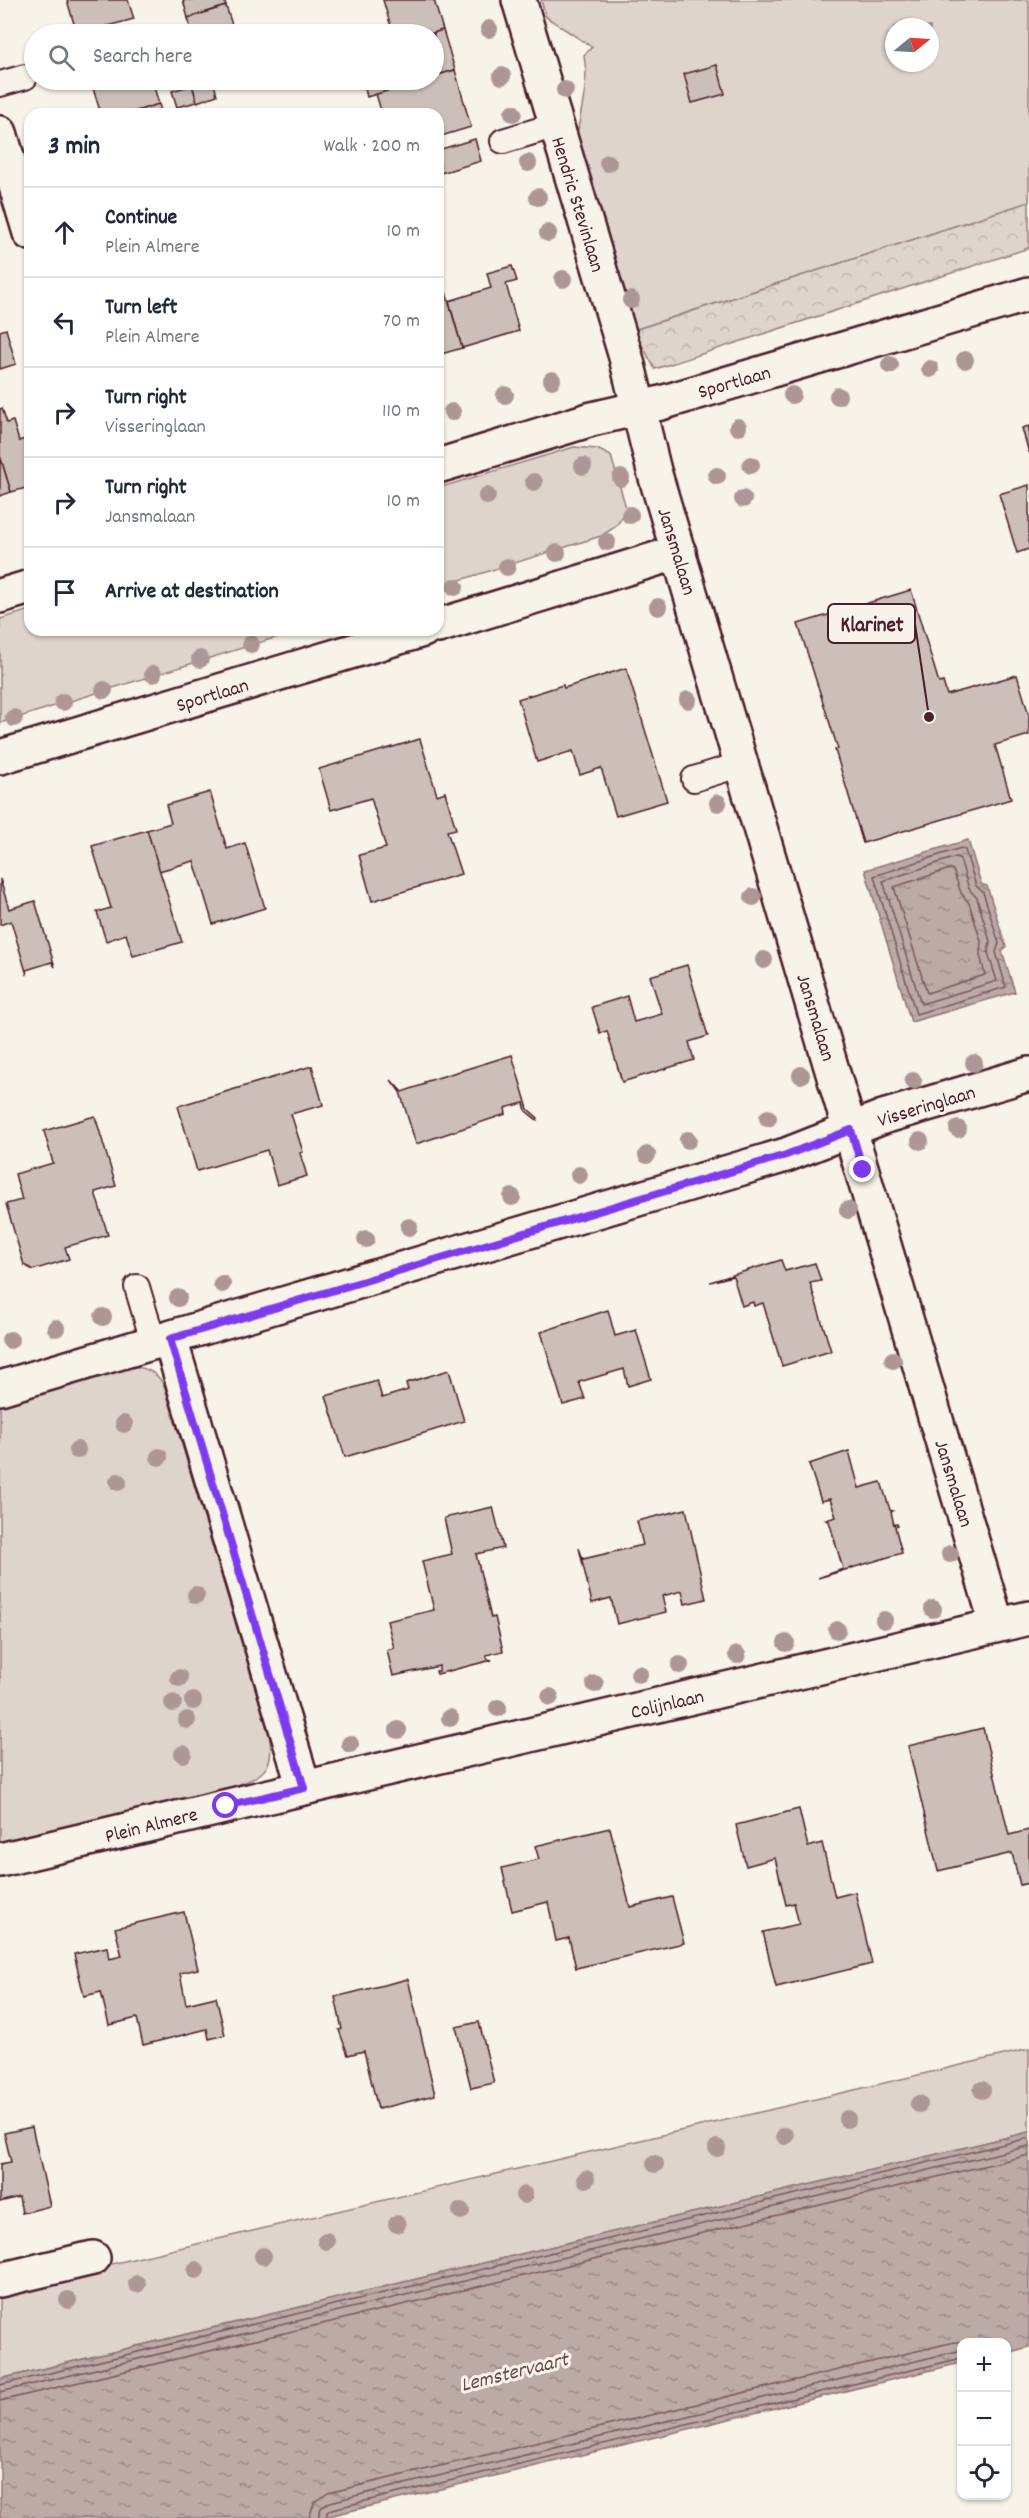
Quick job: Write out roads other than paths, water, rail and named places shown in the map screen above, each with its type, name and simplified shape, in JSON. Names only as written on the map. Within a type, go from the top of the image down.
[{"type":"street","name":"Hendric Stevinlaan","points":[[519,0],[639,408]]},
{"type":"street","points":[[0,133],[24,213]]},
{"type":"street","name":"Sportlaan","points":[[444,464],[592,419],[639,408],[1029,294]]},
{"type":"street","name":"Jansmalaan","points":[[639,408],[654,471],[997,1625]]},
{"type":"street","points":[[444,624],[679,552]]},
{"type":"street","points":[[0,596],[24,589]]},
{"type":"street","name":"Sportlaan","points":[[0,757],[403,636]]},
{"type":"street","name":"Visseringlaan","points":[[162,1341],[786,1155],[883,1117],[1029,1074]]},
{"type":"street","points":[[0,1389],[162,1341],[304,1788]]},
{"type":"street","name":"Colijnlaan","points":[[304,1788],[1029,1618]]},
{"type":"street","name":"Plein Almere","points":[[0,1860],[304,1788]]},
{"type":"street","points":[[0,2280],[93,2258]]},
{"type":"lane","points":[[0,84],[24,77]]},
{"type":"lane","points":[[503,141],[556,125]]},
{"type":"lane","points":[[694,779],[741,765]]},
{"type":"lane","points":[[137,1287],[162,1341]]},
{"type":"water","points":[[968,840],[981,884],[987,886],[1006,947],[1002,951],[1015,992],[911,1022],[865,870]]},
{"type":"water","name":"Lemstervaart","points":[[1029,2132],[1029,2347],[1011,2352],[1011,2338],[957,2338],[957,2364],[321,2518],[0,2518],[0,2379]]},
{"type":"place","name":"Klarinet","points":[[929,717]]}]
